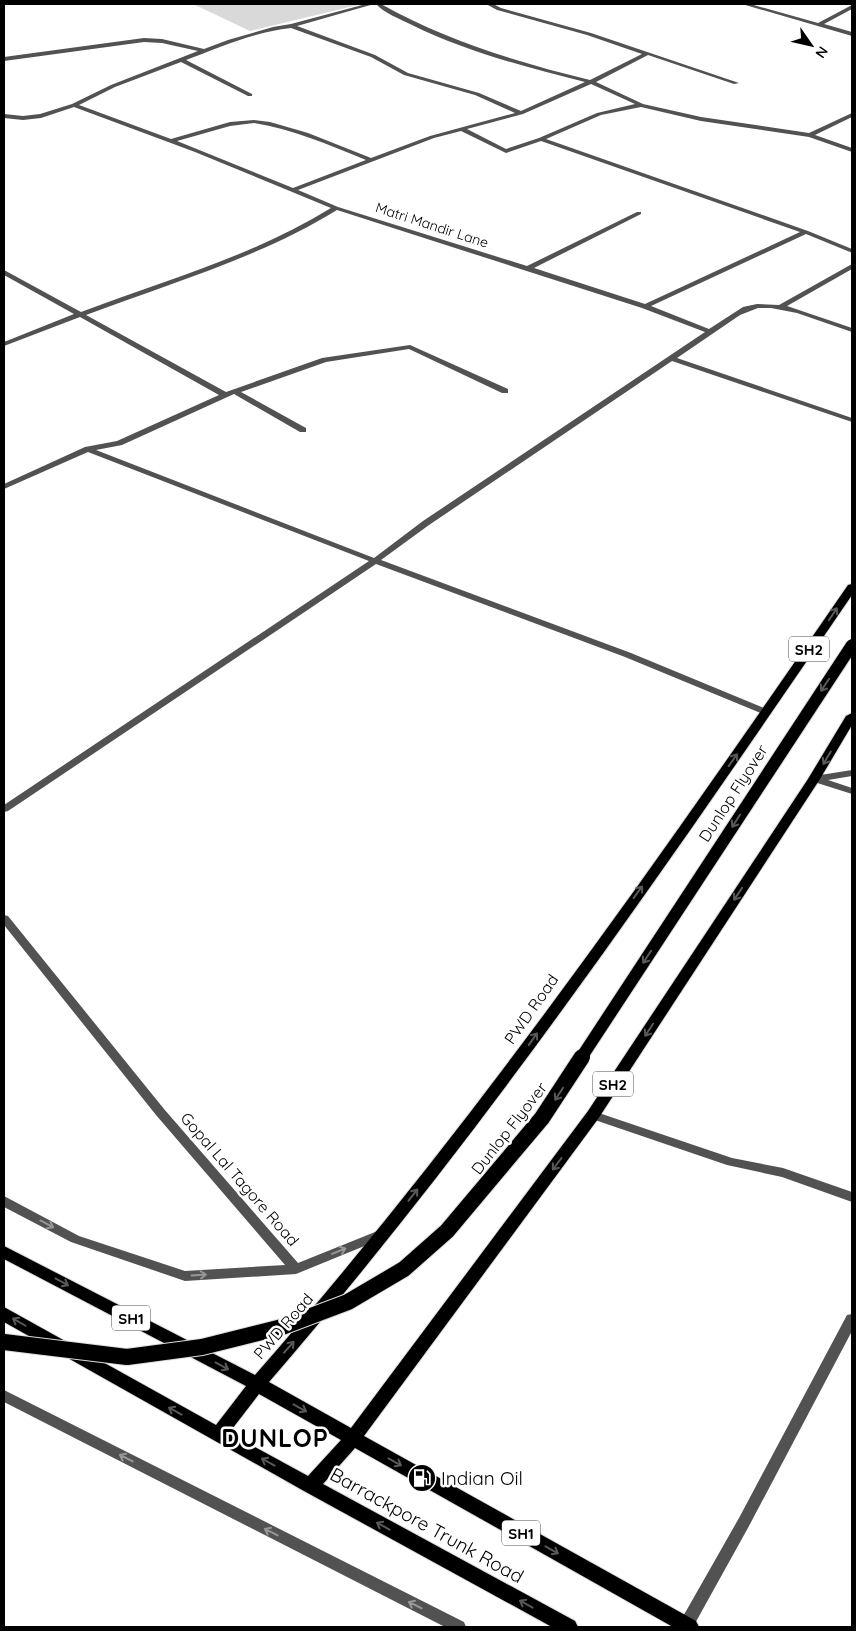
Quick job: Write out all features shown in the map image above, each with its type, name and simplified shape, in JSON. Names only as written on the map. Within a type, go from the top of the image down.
[{"type":"main road","name":"PWD Road","points":[[218,1435],[257,1384],[334,1296],[502,1082],[689,824],[852,587]]},
{"type":"main road","name":"Dunlop Flyover","points":[[4,1342],[127,1357],[202,1347],[282,1326],[338,1305],[404,1269],[447,1231],[542,1118],[852,645]]},
{"type":"main road","name":"SH2","points":[[310,1486],[353,1438],[593,1115],[814,779],[852,716]]},
{"type":"main road","name":"SH1","points":[[4,1252],[257,1384],[688,1626]]},
{"type":"main road","name":"Barrackpore Trunk Road","points":[[4,1314],[310,1486],[569,1627]]},
{"type":"street","points":[[4,116],[24,118],[41,116],[74,105],[112,86],[205,51],[275,28],[291,26],[371,4]]},
{"type":"street","points":[[378,4],[403,20],[437,36],[531,66],[592,82],[641,105],[702,119],[810,135],[852,150]]},
{"type":"street","points":[[489,4],[648,53],[736,83]]},
{"type":"street","points":[[745,4],[852,34]]},
{"type":"street","points":[[820,24],[852,8]]},
{"type":"street","points":[[291,26],[373,56],[406,74],[477,94],[521,113]]},
{"type":"street","points":[[4,59],[144,40],[162,41],[205,51]]},
{"type":"street","points":[[295,189],[432,137],[521,113],[592,82],[648,53]]},
{"type":"street","points":[[182,60],[250,95]]},
{"type":"street","name":"Matri Mandir Lane","points":[[74,105],[295,189],[336,208],[645,306],[710,332]]},
{"type":"street","points":[[461,129],[506,150],[541,139],[600,114],[641,105]]},
{"type":"street","points":[[810,135],[852,115]]},
{"type":"street","points":[[172,141],[240,122],[267,124],[289,129],[371,160]]},
{"type":"street","points":[[541,139],[806,232],[852,251]]},
{"type":"street","points":[[4,344],[79,314],[251,254],[314,222],[336,208]]},
{"type":"street","points":[[527,269],[639,213]]},
{"type":"street","points":[[645,306],[806,232]]},
{"type":"street","points":[[781,307],[852,266]]},
{"type":"street","points":[[4,272],[79,314],[303,430]]},
{"type":"street","points":[[4,809],[375,562],[426,523],[747,308],[781,307],[852,330]]},
{"type":"street","points":[[4,487],[88,449],[119,443],[229,393],[325,360],[410,347],[505,391]]},
{"type":"street","points":[[670,358],[852,420]]},
{"type":"street","points":[[88,449],[375,562],[628,655],[766,712]]},
{"type":"street","points":[[814,779],[852,773]]},
{"type":"street","points":[[814,779],[852,791]]},
{"type":"street","name":"Gopal Lal Tagore Road","points":[[4,918],[160,1112],[296,1269]]},
{"type":"street","points":[[593,1115],[731,1162],[784,1173],[852,1197]]},
{"type":"street","name":"Gopal Lal Tagore Road","points":[[4,1201],[75,1238],[185,1276],[296,1269]]},
{"type":"street","points":[[296,1269],[383,1234]]},
{"type":"street","points":[[688,1626],[852,1320]]},
{"type":"street","points":[[4,1396],[459,1627]]},
{"type":"shaded area","points":[[193,4],[362,4],[250,31]]},
{"type":"place","name":"Indian Oil","points":[[422,1478]]},
{"type":"district","name":"DUNLOP","points":[[275,1437]]}]
